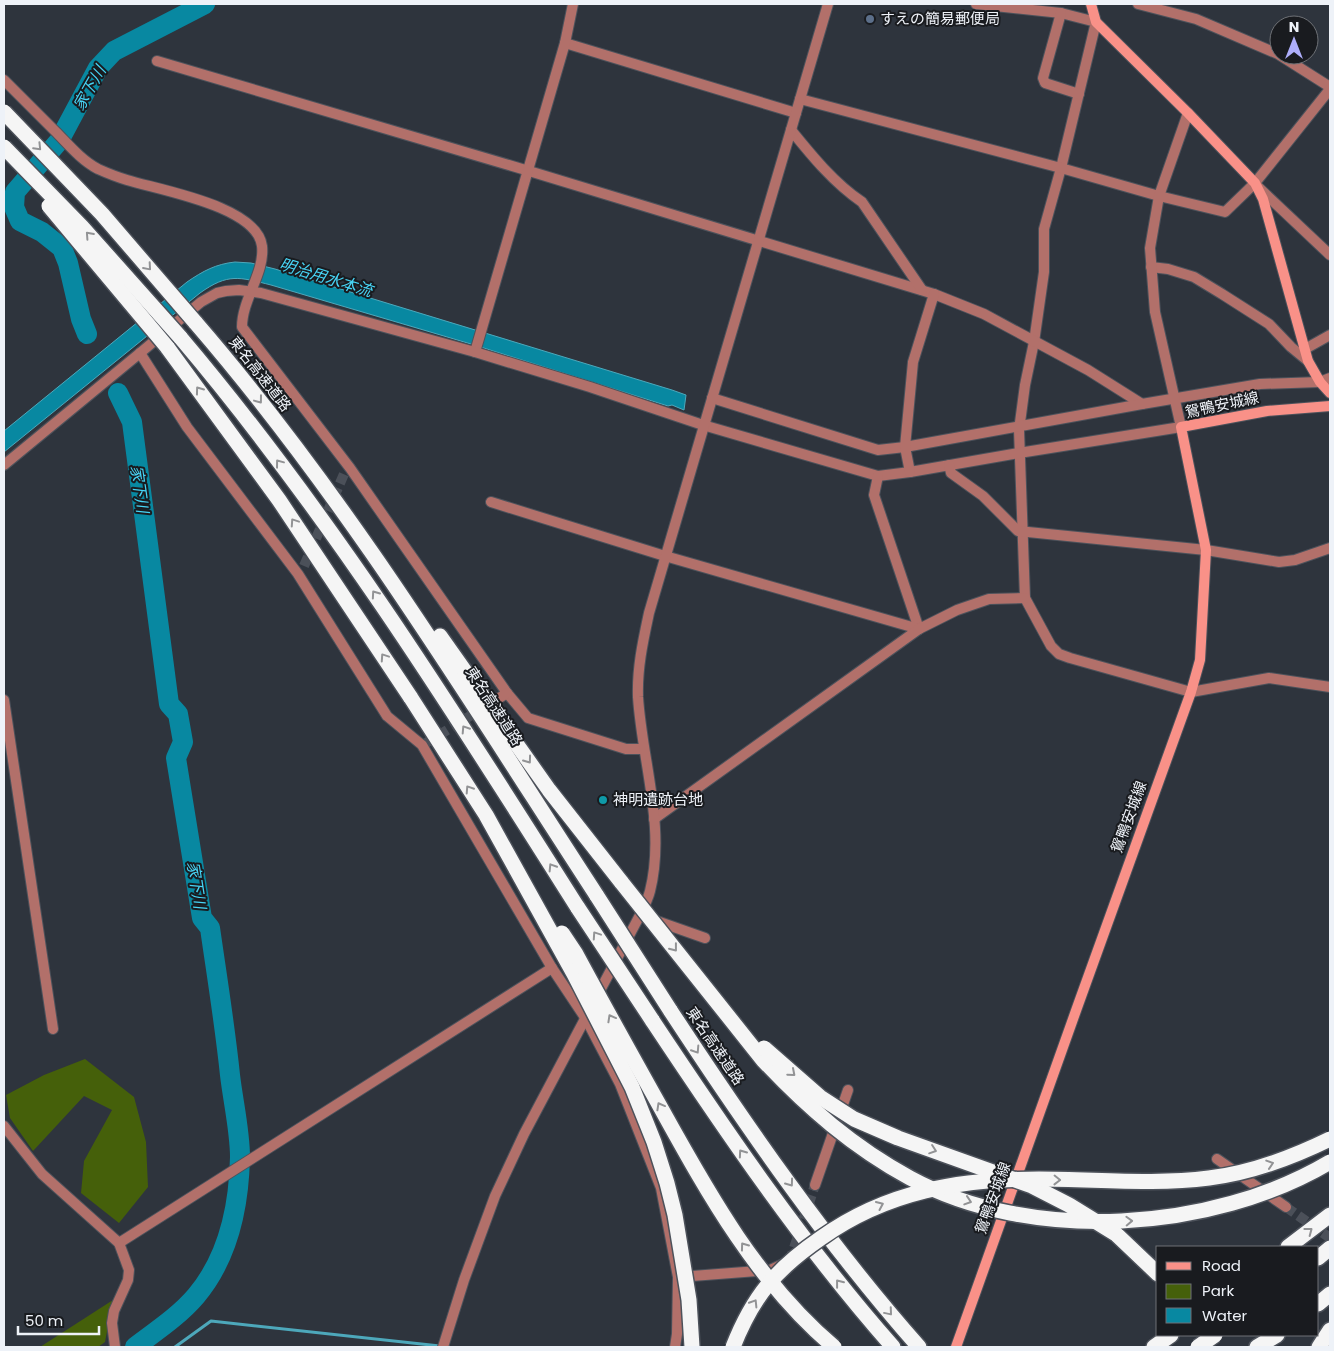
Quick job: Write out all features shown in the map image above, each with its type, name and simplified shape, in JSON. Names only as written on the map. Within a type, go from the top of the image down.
[{"type":"highway","name":"東名高速道路","points":[[4,112],[102,214],[234,367],[337,503],[434,644],[718,1082],[809,1209],[860,1276],[919,1347]]},
{"type":"highway","points":[[4,147],[82,227],[180,337],[222,387],[297,485],[360,572],[476,746],[578,908],[705,1099],[801,1234],[867,1318],[893,1347]]},
{"type":"highway","points":[[4,151],[168,347],[279,500],[411,698],[576,954],[716,1205],[763,1272],[817,1333],[834,1347]]},
{"type":"highway","points":[[290,440],[340,497],[550,790],[707,990],[763,1060],[818,1116],[848,1139],[911,1179],[948,1195],[1023,1215],[1060,1220],[1104,1222],[1146,1220],[1187,1214],[1228,1205],[1274,1190],[1330,1162]]},
{"type":"highway","points":[[486,815],[579,982],[632,1087],[654,1142],[667,1183],[683,1257],[689,1300],[692,1347]]},
{"type":"highway","points":[[707,990],[770,1054],[820,1097],[854,1119],[898,1138],[1032,1186],[1069,1205],[1116,1234],[1156,1272]]},
{"type":"highway","points":[[733,1347],[752,1305],[782,1268],[802,1250],[835,1228],[861,1213],[890,1200],[940,1187],[990,1181],[1038,1179],[1164,1181],[1209,1178],[1246,1172],[1273,1164],[1302,1153],[1330,1139]]},
{"type":"highway","points":[[1289,1246],[1330,1215]]},
{"type":"highway","points":[[1319,1257],[1330,1248]]},
{"type":"highway","points":[[1319,1303],[1330,1294]]},
{"type":"highway","points":[[1319,1347],[1330,1330]]},
{"type":"highway","points":[[1154,1347],[1170,1336]]},
{"type":"highway","points":[[1205,1336],[1212,1347]]},
{"type":"highway","points":[[1198,1347],[1214,1336]]},
{"type":"highway","points":[[1258,1347],[1275,1336]]},
{"type":"main road","points":[[1091,4],[1096,22],[1188,113],[1255,183],[1263,199],[1308,361],[1326,384]]},
{"type":"main road","name":"鴛鴨安城線","points":[[956,1347],[1192,692],[1200,660],[1206,550],[1180,424],[1267,411],[1330,406]]},
{"type":"street","points":[[475,352],[529,171],[565,43],[573,4]]},
{"type":"street","points":[[443,1347],[464,1280],[495,1196],[524,1134],[586,1019],[650,892],[655,861],[654,819],[638,697],[638,665],[648,614],[828,4]]},
{"type":"street","points":[[976,4],[1061,13],[1096,22],[1061,168],[1044,229],[1044,272],[1034,342],[1024,384],[1020,451],[1025,598],[1051,646],[1059,654],[1192,692],[1268,678],[1330,687]]},
{"type":"street","points":[[800,99],[1061,168],[1158,196],[1224,212],[1255,183],[1330,88],[1278,54],[1196,19],[1138,4]]},
{"type":"street","points":[[1061,13],[1043,78],[1045,83],[1078,94]]},
{"type":"street","points":[[565,43],[796,113]]},
{"type":"street","points":[[157,61],[934,294],[984,314],[1088,370],[1142,404]]},
{"type":"street","points":[[4,80],[78,154],[97,168],[125,179],[214,204],[240,218],[253,229],[262,245],[261,260],[243,309],[242,327],[507,693],[528,718],[626,749],[644,749]]},
{"type":"street","points":[[4,465],[200,302],[217,293],[252,288],[475,352],[878,476],[949,466],[1020,451],[1180,424],[1155,312],[1150,248],[1158,196],[1188,113]]},
{"type":"street","points":[[791,130],[827,171],[862,202],[922,290]]},
{"type":"street","points":[[1255,183],[1330,255]]},
{"type":"street","points":[[1151,267],[1168,269],[1194,277],[1269,324],[1291,347],[1308,361]]},
{"type":"street","points":[[910,472],[905,447],[914,362],[934,294]]},
{"type":"street","points":[[1305,349],[1330,335]]},
{"type":"street","points":[[140,353],[187,427],[301,570],[387,716],[424,744],[552,968],[586,1019],[620,1084],[661,1188],[678,1278],[675,1347]]},
{"type":"street","points":[[711,400],[878,450],[1020,428],[1142,404],[1174,401],[1260,384],[1326,384]]},
{"type":"street","points":[[949,466],[951,473],[983,496],[1018,531],[1206,550],[1279,562],[1295,560],[1330,548]]},
{"type":"street","points":[[878,476],[874,495],[919,629]]},
{"type":"street","points":[[491,502],[665,556],[919,629]]},
{"type":"street","points":[[654,819],[919,629],[957,610],[989,599],[1025,598]]},
{"type":"street","points":[[493,702],[507,693]]},
{"type":"street","points":[[4,700],[53,1030]]},
{"type":"street","points":[[640,915],[705,938]]},
{"type":"street","points":[[119,1243],[552,968]]},
{"type":"street","points":[[816,1185],[848,1090]]},
{"type":"street","points":[[4,1126],[42,1174],[119,1243],[129,1270],[128,1280],[114,1311],[112,1323],[115,1347]]},
{"type":"street","points":[[1217,1159],[1286,1207]]},
{"type":"street","points":[[678,1278],[770,1270],[783,1264]]},
{"type":"street","points":[[1315,1347],[1330,1324]]},
{"type":"green space","points":[[85,1059],[134,1097],[146,1142],[148,1187],[119,1223],[81,1193],[84,1161],[112,1110],[84,1096],[33,1151],[10,1118],[6,1095],[44,1075]]},
{"type":"green space","points":[[113,1300],[105,1342],[98,1347],[40,1347]]},
{"type":"water","name":"明治用水本流","points":[[235,262],[251,263],[275,269],[672,390],[686,395],[684,410],[271,285],[234,278],[218,282],[200,293],[4,452],[4,431],[187,282],[222,264]]},
{"type":"waterway","name":"家下川","points":[[87,334],[81,319],[68,263],[62,248],[42,232],[20,221],[14,207],[15,192],[59,141],[98,68],[114,51],[205,4]]},
{"type":"waterway","name":"家下川","points":[[118,393],[132,422],[169,704],[178,714],[183,742],[176,758],[202,918],[210,928],[240,1147],[239,1175],[234,1212],[230,1231],[216,1265],[196,1296],[167,1323],[135,1347]]},
{"type":"waterway","points":[[175,1347],[211,1321],[449,1347]]},
{"type":"tunnel","points":[[304,566],[344,474]]},
{"type":"tunnel","points":[[426,743],[483,708]]},
{"type":"tunnel","points":[[787,1260],[791,1257],[815,1185]]},
{"type":"tunnel","points":[[1286,1207],[1330,1238]]},
{"type":"place","name":"すえの簡易郵便局","points":[[870,19]]},
{"type":"place","name":"神明遺跡台地","points":[[603,800]]}]
